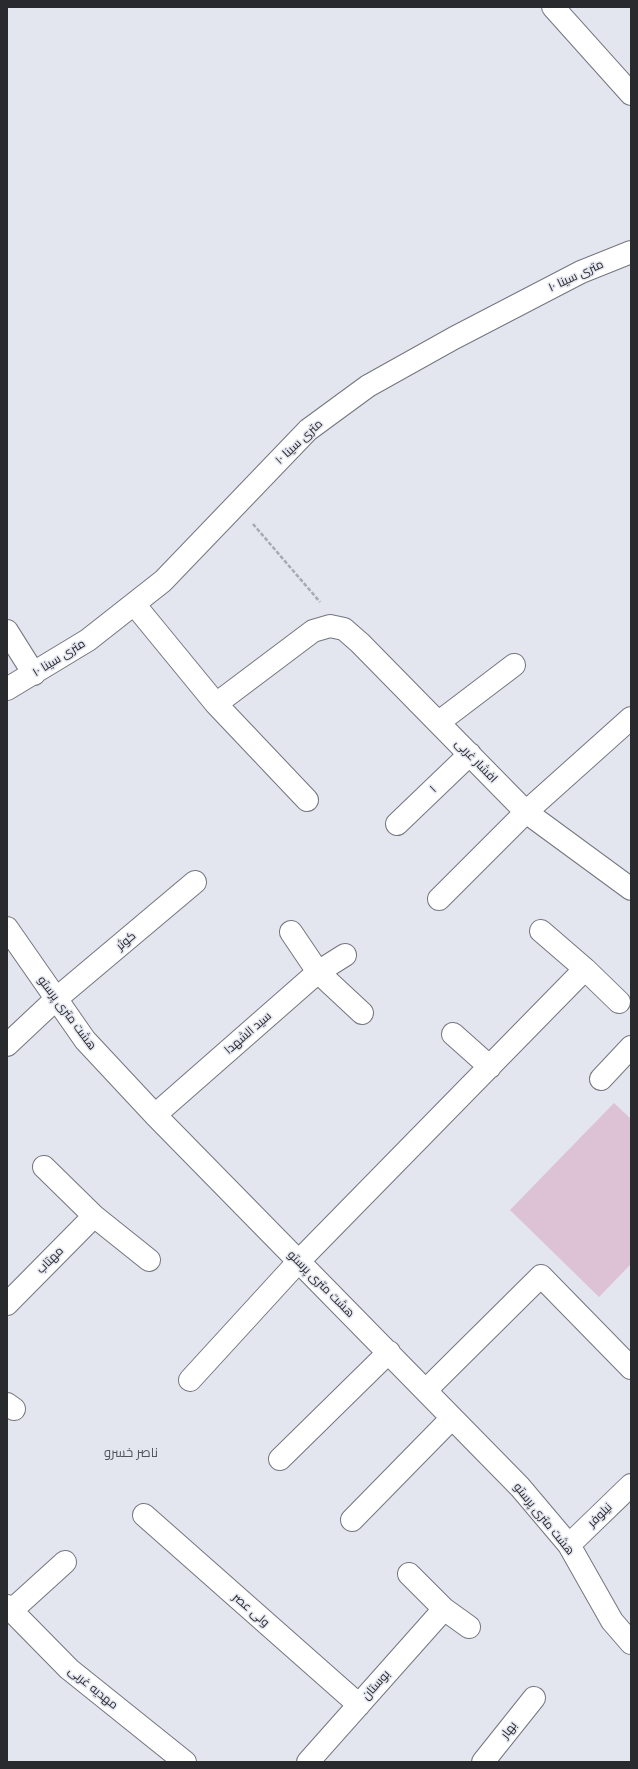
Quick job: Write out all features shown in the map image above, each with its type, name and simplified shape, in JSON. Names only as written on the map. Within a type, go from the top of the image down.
[{"type":"street","points":[[553,7],[631,94]]},
{"type":"street","name":"۱۰ متری سینا","points":[[7,689],[88,640],[163,581],[308,430],[368,386],[454,338],[581,272],[631,252]]},
{"type":"street","points":[[134,604],[216,704],[307,800]]},
{"type":"street","points":[[216,704],[313,631],[337,628]]},
{"type":"street","name":"افشار غربی","points":[[337,628],[360,643],[526,812],[630,887]]},
{"type":"street","points":[[7,631],[34,674]]},
{"type":"street","points":[[439,722],[514,665]]},
{"type":"street","points":[[439,899],[526,812],[631,718]]},
{"type":"street","name":"۱","points":[[397,824],[470,754]]},
{"type":"street","name":"کوثر","points":[[7,1045],[56,999],[195,882]]},
{"type":"street","name":"هشت متری پرستو","points":[[7,928],[85,1040],[155,1115],[298,1262],[389,1352],[520,1487],[569,1545],[612,1621],[631,1644]]},
{"type":"street","points":[[541,931],[585,969],[619,1002]]},
{"type":"street","points":[[291,932],[318,972],[362,1013]]},
{"type":"street","name":"سید الشهدا","points":[[155,1115],[318,972],[345,955]]},
{"type":"street","points":[[190,1380],[298,1262],[585,969]]},
{"type":"street","points":[[453,1034],[490,1067]]},
{"type":"street","points":[[601,1080],[631,1047]]},
{"type":"street","points":[[44,1167],[94,1216],[149,1260]]},
{"type":"street","name":"مهتاب","points":[[7,1304],[94,1216]]},
{"type":"street","points":[[426,1390],[541,1276],[631,1368]]},
{"type":"street","points":[[280,1459],[389,1352]]},
{"type":"street","points":[[352,1520],[452,1418]]},
{"type":"street","name":"نیلوفر","points":[[569,1545],[631,1485]]},
{"type":"street","name":"ولی عصر","points":[[144,1515],[359,1704]]},
{"type":"street","points":[[9,1608],[65,1562]]},
{"type":"street","points":[[409,1574],[444,1609],[469,1627]]},
{"type":"street","name":"مهدیه غربی","points":[[9,1608],[69,1669],[186,1762]]},
{"type":"street","name":"بوستان","points":[[308,1762],[444,1609]]},
{"type":"street","name":"بهار","points":[[483,1762],[534,1698]]},
{"type":"path","points":[[236,504],[337,628]]},
{"type":"shaded area","points":[[614,1103],[631,1119],[631,1264],[599,1297],[510,1210]]},
{"type":"district","name":"ناصر خسرو","points":[[131,1453]]}]
